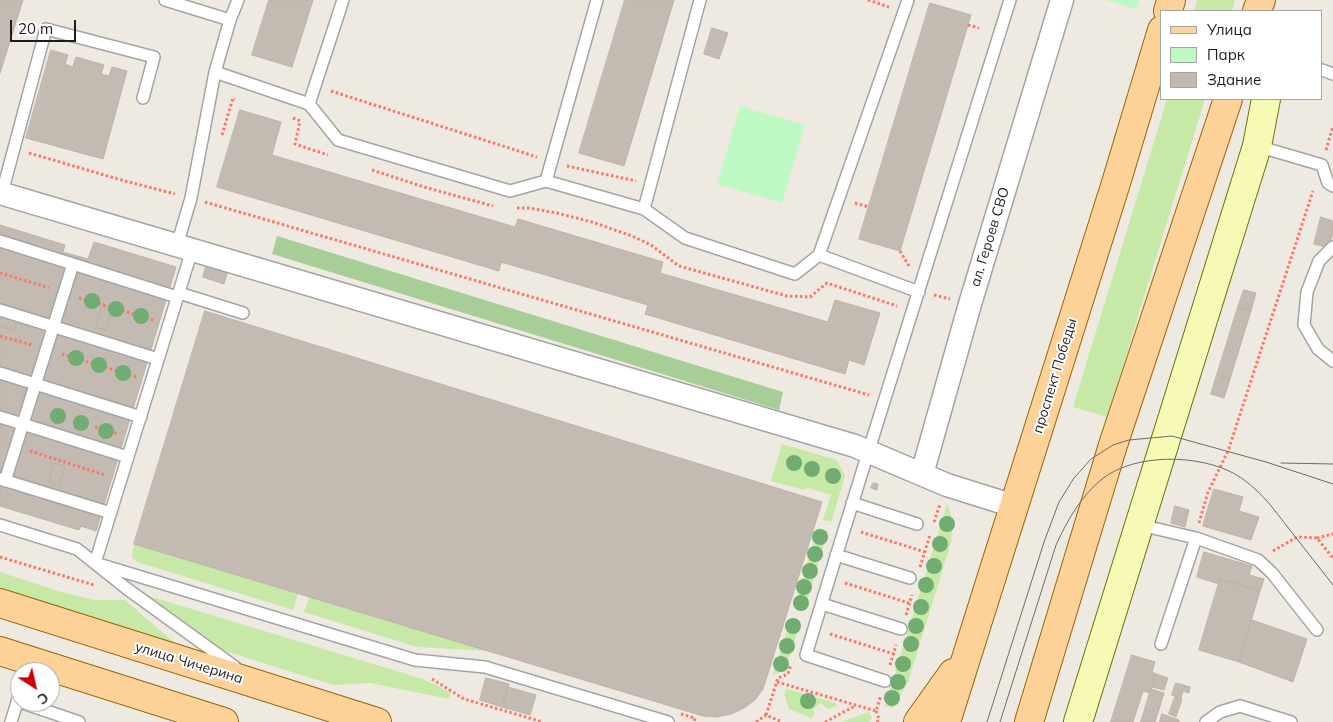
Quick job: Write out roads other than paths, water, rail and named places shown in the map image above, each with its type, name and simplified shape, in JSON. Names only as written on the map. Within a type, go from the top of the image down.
[{"type":"main road","name":"проспект Победы","points":[[946,722],[1160,37]]},
{"type":"main road","points":[[1029,722],[1113,445],[1228,100]]},
{"type":"main road","points":[[1078,722],[1257,146],[1266,100]]},
{"type":"main road","name":"улица Чичерина","points":[[0,603],[377,722]]},
{"type":"main road","points":[[918,722],[970,650]]},
{"type":"main road","points":[[0,651],[19,662]]},
{"type":"main road","points":[[60,676],[224,722]]},
{"type":"street","name":"ал. Героев СВО","points":[[922,474],[970,304],[1062,0]]},
{"type":"street","points":[[1,193],[855,446],[956,488],[1014,506]]},
{"type":"lane","points":[[165,0],[230,20]]},
{"type":"lane","points":[[95,563],[178,295],[191,198],[215,72],[230,20],[238,0]]},
{"type":"lane","points":[[309,104],[343,0]]},
{"type":"lane","points":[[546,181],[597,0]]},
{"type":"lane","points":[[644,208],[700,0]]},
{"type":"lane","points":[[215,72],[309,104],[338,140],[510,191],[546,181],[644,208],[685,238],[795,274],[819,255],[908,0]]},
{"type":"lane","points":[[885,681],[806,655],[1010,0]]},
{"type":"lane","points":[[1,193],[46,29],[154,57],[143,98]]},
{"type":"lane","points":[[1257,146],[1322,166],[1328,184],[1333,186]]},
{"type":"lane","points":[[0,242],[243,314]]},
{"type":"lane","points":[[1333,247],[1319,261],[1307,292],[1304,325],[1318,349],[1333,361]]},
{"type":"lane","points":[[819,255],[919,292]]},
{"type":"lane","points":[[73,264],[23,424],[3,480],[111,513]]},
{"type":"lane","points":[[0,310],[158,359]]},
{"type":"lane","points":[[0,373],[140,417]]},
{"type":"lane","points":[[0,417],[128,457]]},
{"type":"lane","points":[[852,503],[917,524]]},
{"type":"lane","points":[[0,525],[77,548],[126,588],[259,685]]},
{"type":"lane","points":[[1140,525],[1196,538],[1258,560],[1272,574],[1317,630]]},
{"type":"lane","points":[[1162,644],[1196,538]]},
{"type":"lane","points":[[836,555],[910,578]]},
{"type":"lane","points":[[95,563],[415,660],[485,666],[668,722]]},
{"type":"lane","points":[[822,604],[901,629]]},
{"type":"lane","points":[[1206,722],[1220,712],[1240,706],[1291,722]]},
{"type":"lane","points":[[55,712],[79,722]]},
{"type":"tram line","points":[[987,722],[1044,542],[1059,502],[1074,478],[1091,459],[1113,445],[1129,440],[1172,436],[1266,462],[1333,484]]},
{"type":"tram line","points":[[1000,722],[1056,545],[1070,518],[1094,486],[1102,479],[1132,464],[1167,459],[1186,460],[1220,467],[1240,477],[1268,502],[1333,585]]},
{"type":"tram line","points":[[1281,463],[1333,464]]}]
